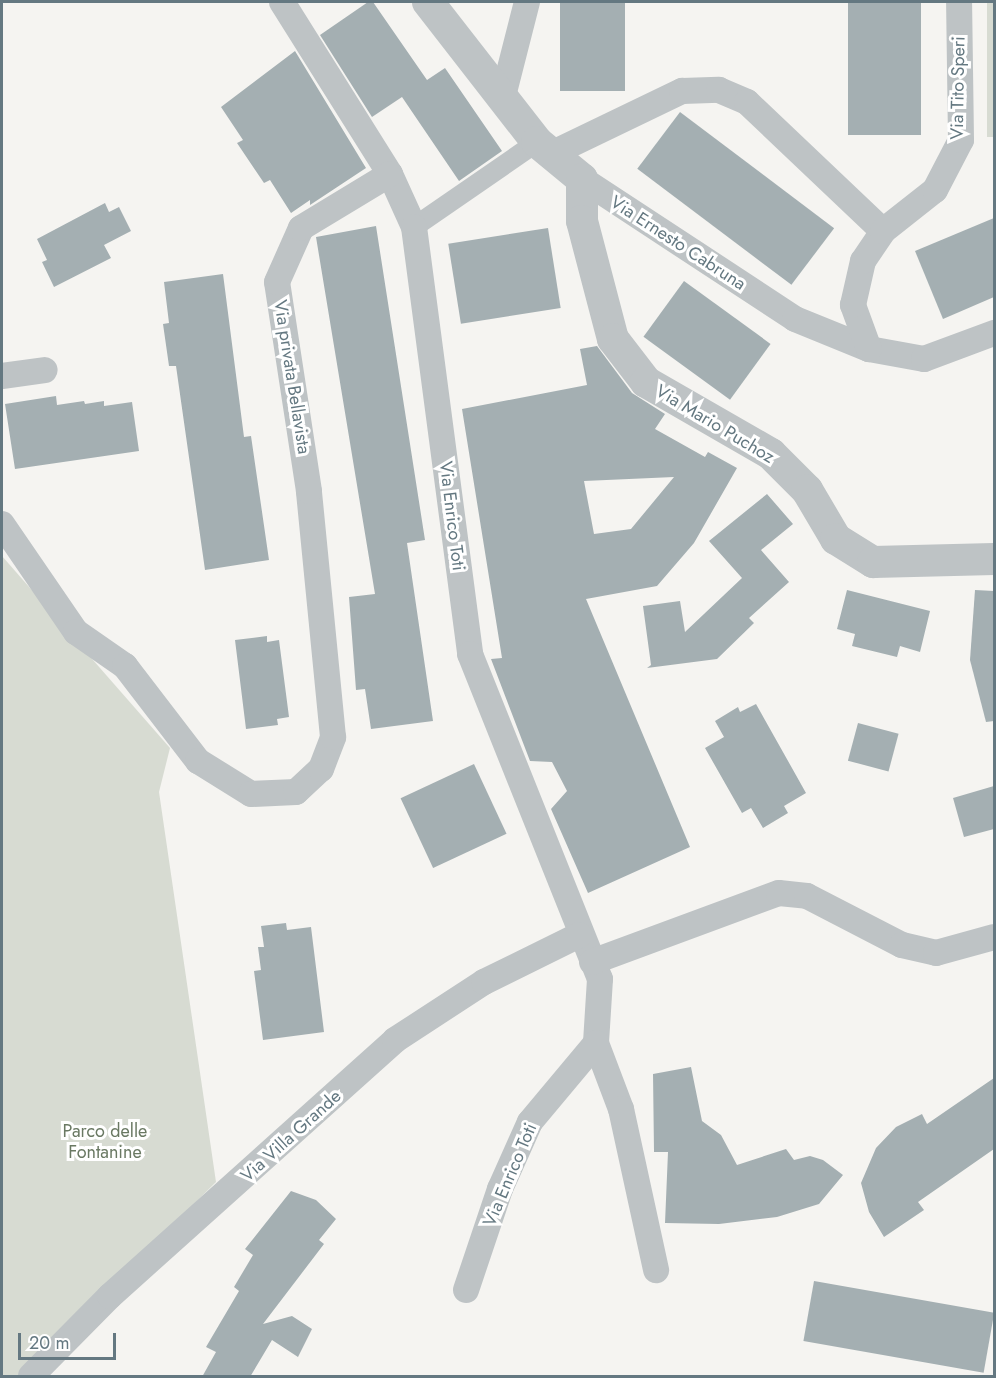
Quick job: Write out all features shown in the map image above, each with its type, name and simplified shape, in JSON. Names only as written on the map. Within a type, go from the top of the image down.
[{"type":"street","name":"Via Enrico Toti","points":[[282,2],[390,174],[414,227],[470,654],[579,935],[600,979],[596,1043],[621,1109],[656,1270]]},
{"type":"street","name":"Via Ernesto Cabruna","points":[[428,2],[543,148],[582,179],[795,319],[869,349],[924,359],[994,333]]},
{"type":"street","points":[[503,96],[527,2]]},
{"type":"street","name":"Via Tito Speri","points":[[869,349],[853,305],[863,261],[883,231],[935,190],[961,140],[959,2]]},
{"type":"street","points":[[414,227],[543,148],[682,91],[719,90],[747,102],[883,231]]},
{"type":"street","name":"Via privata Bellavista","points":[[2,525],[76,632],[125,666],[198,761],[252,794],[296,792],[321,769],[333,737],[309,491],[277,282],[301,228],[390,174]]},
{"type":"street","name":"Via Mario Puchoz","points":[[582,179],[582,221],[613,339],[646,382],[771,454],[807,490],[836,538],[873,562],[994,559]]},
{"type":"street","points":[[2,376],[45,370]]},
{"type":"street","points":[[591,962],[779,893],[807,896],[902,945],[936,953],[994,937]]},
{"type":"street","name":"Via Villa Grande","points":[[31,1377],[110,1296],[395,1040],[484,982],[579,935]]},
{"type":"street","name":"Via Enrico Toti","points":[[466,1290],[500,1189],[530,1122],[596,1043]]},
{"type":"green space","points":[[987,2],[994,2],[994,137],[987,137]]},
{"type":"green space","name":"Parco delle Fontanine","points":[[2,556],[170,748],[159,792],[216,1182],[21,1376],[2,1376]]},
{"type":"building","points":[[368,2],[373,2],[427,80],[445,68],[502,151],[459,181],[402,97],[372,117],[320,35]]},
{"type":"building","points":[[560,2],[625,2],[625,91],[560,91]]},
{"type":"building","points":[[848,2],[921,2],[921,135],[848,135]]},
{"type":"building","points":[[295,51],[366,168],[310,205],[310,200],[291,213],[270,180],[264,183],[237,143],[243,140],[221,107]]},
{"type":"building","points":[[680,112],[834,228],[791,285],[637,169]]},
{"type":"building","points":[[105,203],[109,212],[119,207],[131,231],[104,245],[111,258],[54,287],[42,262],[47,260],[37,239]]},
{"type":"building","points":[[994,218],[994,297],[943,319],[915,251]]},
{"type":"building","points":[[376,226],[425,540],[407,543],[433,721],[371,729],[365,689],[356,690],[349,597],[375,594],[316,237]]},
{"type":"building","points":[[548,228],[561,308],[461,324],[448,244]]},
{"type":"building","points":[[223,274],[244,437],[251,436],[269,560],[205,570],[176,366],[169,366],[163,324],[169,323],[164,282]]},
{"type":"building","points":[[684,281],[771,344],[730,400],[643,337]]},
{"type":"building","points":[[597,346],[632,393],[665,414],[655,429],[705,457],[708,452],[737,468],[694,543],[657,586],[586,599],[690,847],[588,893],[551,809],[567,791],[552,762],[530,761],[491,659],[502,658],[462,409],[587,385],[580,349]],"holes":[[[674,477],[631,529],[594,534],[584,481]]]},
{"type":"building","points":[[56,396],[57,405],[84,401],[85,404],[104,401],[104,406],[132,402],[139,451],[15,469],[5,404]]},
{"type":"building","points":[[767,494],[793,524],[761,550],[789,582],[749,618],[754,623],[717,659],[647,668],[651,665],[643,606],[680,601],[685,632],[742,578],[709,541]]},
{"type":"building","points":[[847,590],[930,611],[920,652],[900,646],[897,657],[852,646],[855,634],[837,629]]},
{"type":"building","points":[[975,590],[994,591],[994,721],[986,722],[970,660]]},
{"type":"building","points":[[267,636],[267,642],[279,640],[289,717],[277,719],[278,725],[246,729],[235,640]]},
{"type":"building","points":[[756,704],[806,793],[784,806],[788,813],[763,828],[751,808],[742,813],[705,748],[724,737],[715,721],[738,707],[740,712]]},
{"type":"building","points":[[858,723],[899,734],[888,772],[848,761]]},
{"type":"building","points":[[474,764],[507,834],[433,868],[401,798]]},
{"type":"building","points":[[994,786],[994,829],[964,837],[953,798]]},
{"type":"building","points":[[286,923],[287,930],[311,927],[324,1032],[263,1040],[254,971],[261,970],[258,947],[264,947],[261,926]]},
{"type":"building","points":[[691,1067],[702,1121],[721,1135],[737,1165],[786,1149],[794,1160],[810,1156],[823,1160],[843,1175],[819,1204],[777,1217],[719,1224],[665,1223],[668,1152],[654,1152],[653,1074]]},
{"type":"building","points":[[994,1078],[994,1149],[918,1202],[924,1210],[884,1237],[869,1212],[861,1183],[876,1148],[896,1127],[922,1114],[927,1124]]},
{"type":"building","points":[[291,1191],[316,1200],[336,1219],[319,1240],[324,1244],[263,1324],[292,1316],[312,1329],[298,1357],[272,1340],[250,1377],[202,1377],[216,1352],[206,1347],[239,1291],[234,1287],[253,1255],[245,1249]]},
{"type":"building","points":[[814,1281],[994,1313],[984,1373],[803,1341]]}]
